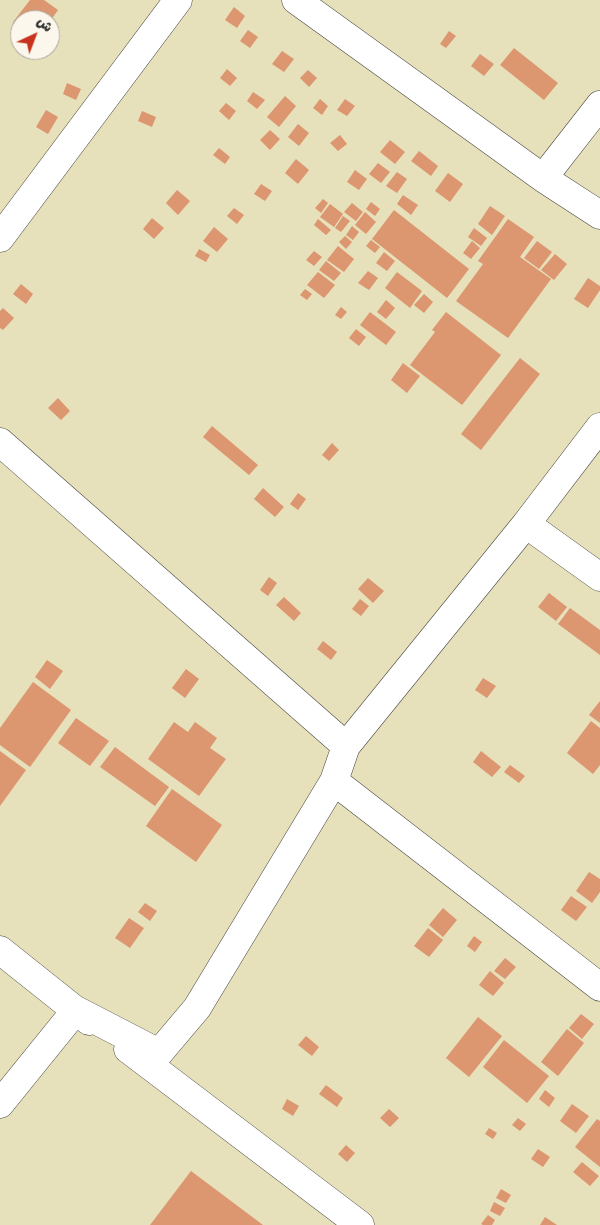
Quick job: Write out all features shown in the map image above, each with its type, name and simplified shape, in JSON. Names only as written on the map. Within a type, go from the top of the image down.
[{"type":"street","points":[[0,238],[178,0]]},
{"type":"street","points":[[296,0],[543,178],[600,215]]},
{"type":"street","points":[[543,178],[600,106]]},
{"type":"street","points":[[76,1010],[159,1053],[196,1008],[334,781],[346,746],[526,524],[600,428]]},
{"type":"street","points":[[0,442],[346,746]]},
{"type":"street","points":[[526,524],[600,577]]},
{"type":"street","points":[[334,781],[600,987]]},
{"type":"street","points":[[0,950],[76,1010],[360,1225]]},
{"type":"street","points":[[0,1104],[76,1010]]},
{"type":"building","points":[[30,0],[44,0],[58,10],[22,10]]},
{"type":"building","points":[[234,7],[245,16],[237,28],[225,20]]},
{"type":"building","points":[[248,30],[258,37],[250,48],[240,41]]},
{"type":"building","points":[[449,31],[456,36],[446,48],[440,44]]},
{"type":"building","points":[[514,48],[558,83],[544,100],[500,65]]},
{"type":"building","points":[[282,51],[294,59],[284,72],[272,64]]},
{"type":"building","points":[[480,54],[494,64],[484,76],[471,66]]},
{"type":"building","points":[[227,69],[237,78],[230,86],[220,78]]},
{"type":"building","points":[[308,70],[317,78],[309,87],[300,78]]},
{"type":"building","points":[[67,83],[81,89],[76,100],[63,94]]},
{"type":"building","points":[[253,92],[265,100],[257,109],[247,101]]},
{"type":"building","points":[[285,96],[296,106],[279,127],[267,117]]},
{"type":"building","points":[[320,99],[328,106],[322,115],[313,108]]},
{"type":"building","points":[[345,99],[355,106],[347,116],[337,110]]},
{"type":"building","points":[[226,103],[236,111],[229,120],[219,111]]},
{"type":"building","points":[[46,110],[58,117],[48,134],[36,127]]},
{"type":"building","points":[[142,111],[156,117],[152,127],[138,121]]},
{"type":"building","points":[[298,124],[309,133],[299,146],[288,137]]},
{"type":"building","points":[[270,130],[280,139],[270,150],[260,140]]},
{"type":"building","points":[[340,135],[347,144],[338,151],[330,143]]},
{"type":"building","points":[[390,140],[405,152],[395,164],[380,152]]},
{"type":"building","points":[[219,148],[230,157],[225,164],[213,155]]},
{"type":"building","points":[[419,151],[438,166],[431,176],[411,161]]},
{"type":"building","points":[[296,159],[309,170],[298,184],[285,173]]},
{"type":"building","points":[[378,163],[390,172],[381,183],[369,174]]},
{"type":"building","points":[[355,170],[367,179],[359,190],[347,182]]},
{"type":"building","points":[[397,172],[407,179],[397,193],[386,186]]},
{"type":"building","points":[[448,173],[463,184],[450,202],[435,191]]},
{"type":"building","points":[[261,184],[272,191],[265,201],[254,194]]},
{"type":"building","points":[[177,190],[190,201],[178,215],[166,203]]},
{"type":"building","points":[[403,195],[418,205],[411,215],[397,204]]},
{"type":"building","points":[[323,199],[328,203],[321,213],[315,208]]},
{"type":"building","points":[[371,202],[380,209],[375,216],[366,209]]},
{"type":"building","points":[[352,203],[363,212],[356,221],[344,212]]},
{"type":"building","points":[[330,204],[343,214],[334,227],[320,217]]},
{"type":"building","points":[[490,206],[505,216],[492,235],[478,224]]},
{"type":"building","points":[[234,208],[244,215],[237,224],[227,216]]},
{"type":"building","points":[[394,210],[469,269],[447,298],[372,239]]},
{"type":"building","points":[[365,212],[376,222],[366,234],[355,225]]},
{"type":"building","points":[[343,216],[350,221],[341,232],[335,228]]},
{"type":"building","points":[[152,218],[164,228],[154,239],[143,229]]},
{"type":"building","points":[[318,219],[331,230],[326,235],[314,225]]},
{"type":"building","points":[[508,219],[534,237],[520,257],[551,279],[508,338],[456,301],[483,264],[478,261]]},
{"type":"building","points":[[352,226],[359,232],[353,240],[346,235]]},
{"type":"building","points":[[214,227],[228,239],[217,252],[203,241]]},
{"type":"building","points":[[474,228],[487,238],[481,246],[468,237]]},
{"type":"building","points":[[345,236],[352,242],[346,249],[339,242]]},
{"type":"building","points":[[371,240],[380,247],[375,253],[366,246]]},
{"type":"building","points":[[472,241],[480,248],[471,259],[463,253]]},
{"type":"building","points":[[537,241],[552,252],[539,269],[524,258]]},
{"type":"building","points":[[338,246],[354,259],[344,272],[327,260]]},
{"type":"building","points":[[199,249],[210,255],[206,262],[195,256]]},
{"type":"building","points":[[314,251],[322,257],[314,266],[306,260]]},
{"type":"building","points":[[384,252],[395,261],[387,271],[376,263]]},
{"type":"building","points":[[555,254],[567,264],[554,280],[541,270]]},
{"type":"building","points":[[326,261],[341,273],[334,281],[319,270]]},
{"type":"building","points":[[368,271],[378,278],[369,290],[358,283]]},
{"type":"building","points":[[318,272],[335,285],[324,298],[307,285]]},
{"type":"building","points":[[397,272],[422,291],[410,308],[385,288]]},
{"type":"building","points":[[588,278],[600,286],[600,290],[588,308],[574,299]]},
{"type":"building","points":[[21,284],[33,294],[26,304],[13,294]]},
{"type":"building","points":[[305,289],[312,294],[307,300],[300,295]]},
{"type":"building","points":[[424,294],[433,302],[424,313],[414,305]]},
{"type":"building","points":[[386,300],[395,308],[386,319],[377,312]]},
{"type":"building","points":[[341,307],[347,312],[341,319],[335,315]]},
{"type":"building","points":[[3,308],[14,318],[3,330],[0,328],[0,311]]},
{"type":"building","points":[[370,312],[396,332],[386,345],[360,325]]},
{"type":"building","points":[[446,312],[501,355],[462,405],[410,365],[435,332],[432,330]]},
{"type":"building","points":[[356,329],[366,337],[359,346],[349,338]]},
{"type":"building","points":[[520,358],[540,374],[481,450],[461,434]]},
{"type":"building","points":[[403,363],[420,376],[407,393],[391,380]]},
{"type":"building","points":[[58,398],[70,411],[61,420],[48,408]]},
{"type":"building","points":[[212,426],[258,465],[249,475],[203,437]]},
{"type":"building","points":[[332,443],[339,450],[329,461],[322,455]]},
{"type":"building","points":[[263,488],[284,507],[275,517],[254,499]]},
{"type":"building","points":[[298,493],[306,499],[298,510],[290,504]]},
{"type":"building","points":[[269,577],[277,583],[268,596],[260,590]]},
{"type":"building","points":[[368,578],[384,591],[373,603],[358,589]]},
{"type":"building","points":[[549,593],[567,607],[556,621],[538,607]]},
{"type":"building","points":[[284,597],[301,613],[294,621],[276,605]]},
{"type":"building","points":[[360,599],[369,606],[361,616],[352,609]]},
{"type":"building","points":[[570,608],[600,630],[600,655],[558,624]]},
{"type":"building","points":[[323,641],[337,652],[331,660],[317,649]]},
{"type":"building","points":[[47,660],[63,671],[50,689],[35,677]]},
{"type":"building","points":[[186,669],[199,679],[185,698],[172,688]]},
{"type":"building","points":[[483,678],[496,686],[487,698],[475,690]]},
{"type":"building","points":[[33,682],[71,710],[30,767],[0,745],[0,728]]},
{"type":"building","points":[[600,701],[600,723],[589,715]]},
{"type":"building","points":[[76,718],[109,741],[90,766],[58,743]]},
{"type":"building","points":[[591,721],[600,728],[600,765],[593,774],[567,753]]},
{"type":"building","points":[[174,722],[188,732],[195,722],[217,738],[210,748],[226,759],[199,796],[148,759]]},
{"type":"building","points":[[115,747],[169,787],[155,806],[100,767]]},
{"type":"building","points":[[0,751],[26,770],[0,806]]},
{"type":"building","points":[[481,751],[501,767],[492,777],[473,762]]},
{"type":"building","points":[[510,765],[525,776],[519,783],[504,772]]},
{"type":"building","points":[[172,789],[222,825],[196,862],[146,826]]},
{"type":"building","points":[[589,872],[600,879],[600,892],[592,903],[576,891]]},
{"type":"building","points":[[571,896],[587,907],[576,921],[561,910]]},
{"type":"building","points":[[145,903],[157,911],[150,921],[138,912]]},
{"type":"building","points":[[443,908],[457,920],[443,937],[429,925]]},
{"type":"building","points":[[129,918],[144,928],[130,948],[115,938]]},
{"type":"building","points":[[428,928],[443,940],[429,957],[414,946]]},
{"type":"building","points":[[474,936],[482,942],[475,952],[467,946]]},
{"type":"building","points":[[505,958],[516,967],[505,979],[494,971]]},
{"type":"building","points":[[490,971],[504,983],[493,996],[479,985]]},
{"type":"building","points":[[581,1014],[594,1024],[582,1039],[569,1028]]},
{"type":"building","points":[[478,1017],[502,1036],[469,1077],[446,1058]]},
{"type":"building","points":[[567,1029],[584,1043],[558,1076],[541,1062]]},
{"type":"building","points":[[306,1036],[319,1047],[312,1056],[298,1045]]},
{"type":"building","points":[[504,1040],[549,1076],[527,1103],[483,1067]]},
{"type":"building","points":[[326,1085],[343,1098],[337,1107],[319,1094]]},
{"type":"building","points":[[545,1090],[555,1098],[549,1107],[539,1099]]},
{"type":"building","points":[[287,1099],[299,1106],[293,1116],[282,1109]]},
{"type":"building","points":[[572,1104],[589,1116],[576,1133],[560,1121]]},
{"type":"building","points":[[389,1109],[399,1118],[390,1127],[380,1118]]},
{"type":"building","points":[[518,1118],[526,1124],[520,1131],[512,1125]]},
{"type":"building","points":[[597,1119],[600,1121],[600,1167],[575,1147]]},
{"type":"building","points":[[489,1128],[497,1133],[493,1139],[485,1134]]},
{"type":"building","points":[[346,1145],[355,1153],[347,1162],[338,1154]]},
{"type":"building","points":[[538,1149],[550,1157],[543,1167],[531,1159]]},
{"type":"building","points":[[582,1162],[599,1176],[590,1186],[573,1172]]},
{"type":"building","points":[[191,1171],[263,1225],[150,1225]]},
{"type":"building","points":[[501,1189],[511,1195],[506,1203],[496,1198]]},
{"type":"building","points":[[494,1202],[505,1208],[500,1216],[490,1211]]},
{"type":"building","points":[[488,1215],[495,1220],[492,1225],[481,1224]]},
{"type":"building","points":[[545,1217],[557,1225],[540,1225]]}]
